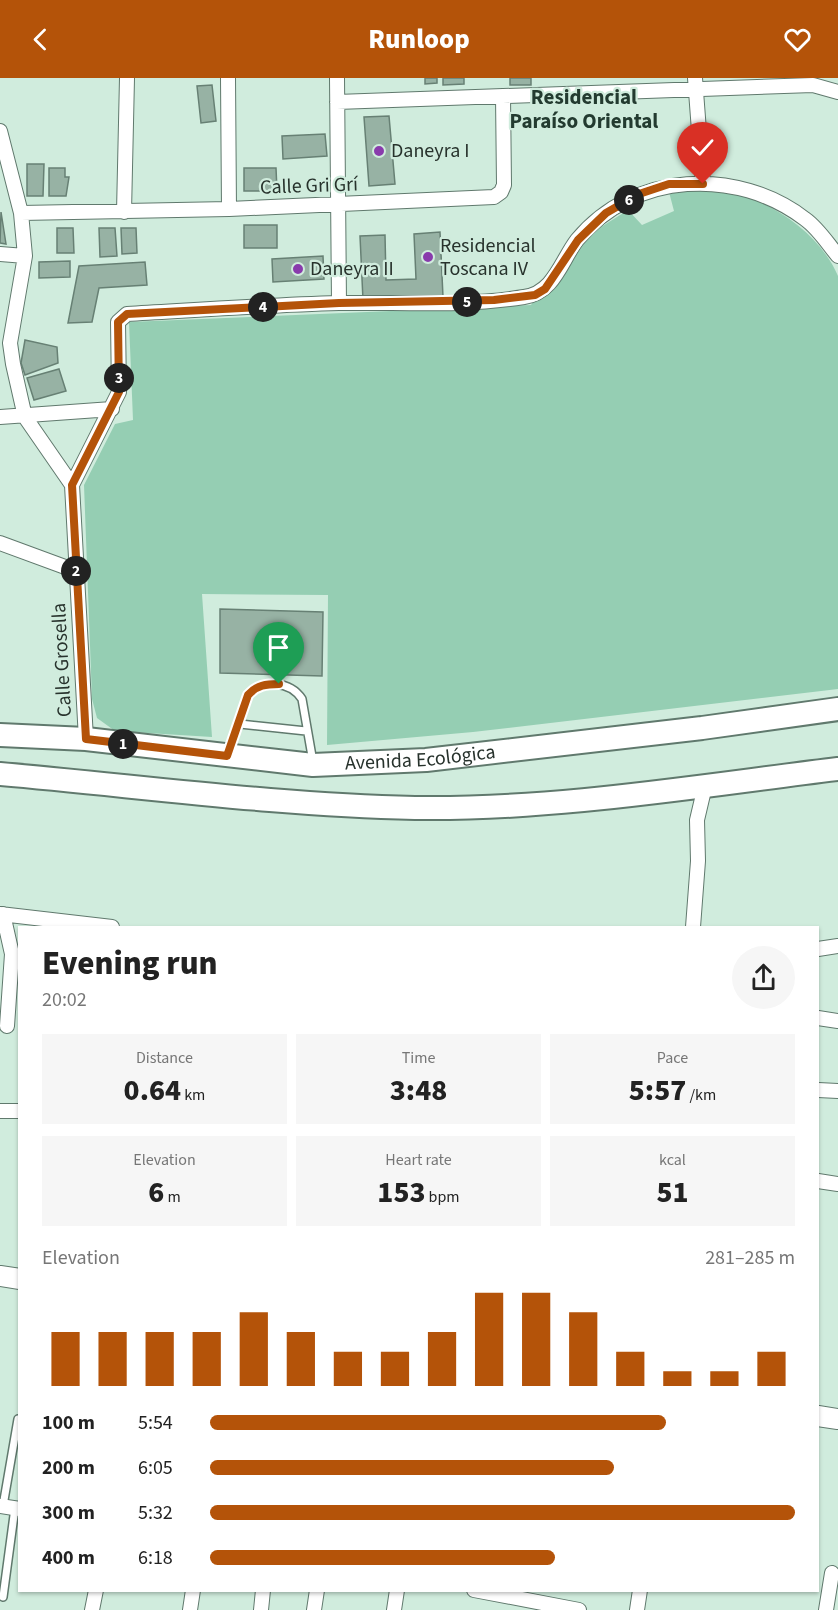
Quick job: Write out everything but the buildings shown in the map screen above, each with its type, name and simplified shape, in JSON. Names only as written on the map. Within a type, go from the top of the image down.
[{"type":"main road","name":"Avenida Ecológica","points":[[0,735],[86,739],[314,765],[426,760],[702,728],[838,709]]},
{"type":"main road","points":[[0,774],[221,797],[417,808],[559,803],[838,769]]},
{"type":"street","points":[[124,212],[127,78]]},
{"type":"street","points":[[228,78],[229,209]]},
{"type":"street","points":[[337,78],[339,303]]},
{"type":"street","points":[[337,102],[503,96],[696,84],[813,85],[838,92]]},
{"type":"street","points":[[696,84],[703,184]]},
{"type":"street","name":"Calle Gri Grí","points":[[21,213],[229,209],[494,197],[501,192],[504,184],[503,96]]},
{"type":"street","points":[[0,131],[21,213],[26,256],[10,343],[25,417],[72,485],[119,392],[118,322],[127,314],[339,303],[494,300],[535,295],[545,289],[578,240],[606,213],[639,194],[669,184],[727,183],[756,191],[806,219],[838,256]]},
{"type":"street","points":[[0,254],[26,256]]},
{"type":"street","points":[[0,417],[25,417],[112,408]]},
{"type":"street","name":"Calle Grosella","points":[[72,485],[86,739]]},
{"type":"street","points":[[0,543],[76,571]]},
{"type":"street","points":[[693,926],[698,861],[697,820],[705,786]]},
{"type":"street","points":[[9,1026],[12,954],[2,914],[104,926]]},
{"type":"street","points":[[819,949],[838,946]]},
{"type":"street","points":[[819,1018],[838,1021]]},
{"type":"street","points":[[819,1090],[838,1091]]},
{"type":"street","points":[[0,1111],[18,1111]]},
{"type":"street","points":[[819,1181],[838,1184]]},
{"type":"street","points":[[0,1276],[18,1279]]},
{"type":"street","points":[[819,1416],[838,1419]]},
{"type":"street","points":[[819,1570],[835,1574],[826,1610]]},
{"type":"street","points":[[92,1610],[96,1592]]},
{"type":"street","points":[[190,1610],[193,1592]]},
{"type":"street","points":[[261,1610],[263,1592]]},
{"type":"street","points":[[314,1610],[317,1592]]},
{"type":"street","points":[[394,1610],[397,1592]]},
{"type":"street","points":[[480,1592],[519,1604],[579,1610]]},
{"type":"street","points":[[637,1610],[640,1592]]},
{"type":"lane","points":[[227,756],[240,724],[248,695],[254,688],[279,684],[297,692],[302,699],[314,765]]},
{"type":"lane","points":[[240,724],[306,731]]},
{"type":"lane","points":[[3,1597],[18,1419]]},
{"type":"green space","points":[[726,188],[760,202],[791,220],[818,245],[838,276],[838,689],[473,732],[327,745],[328,595],[202,594],[212,737],[115,731],[97,718],[92,699],[84,485],[115,424],[133,420],[129,322],[531,305],[555,268],[601,227],[628,210],[642,225],[674,211],[669,192]]},
{"type":"place","name":"Daneyra I","points":[[379,151]]},
{"type":"place","name":"Residencial Toscana IV","points":[[428,257]]},
{"type":"place","name":"Daneyra II","points":[[298,269]]},
{"type":"district","name":"Residencial Paraíso Oriental","points":[[584,109]]},
{"type":"route","points":[[279,684],[265,684],[254,688],[248,695],[240,724],[227,756],[86,739],[72,485],[119,392],[118,322],[121,316],[339,303],[494,300],[535,295],[545,289],[578,240],[606,213],[639,194],[669,184],[703,184]]}]
